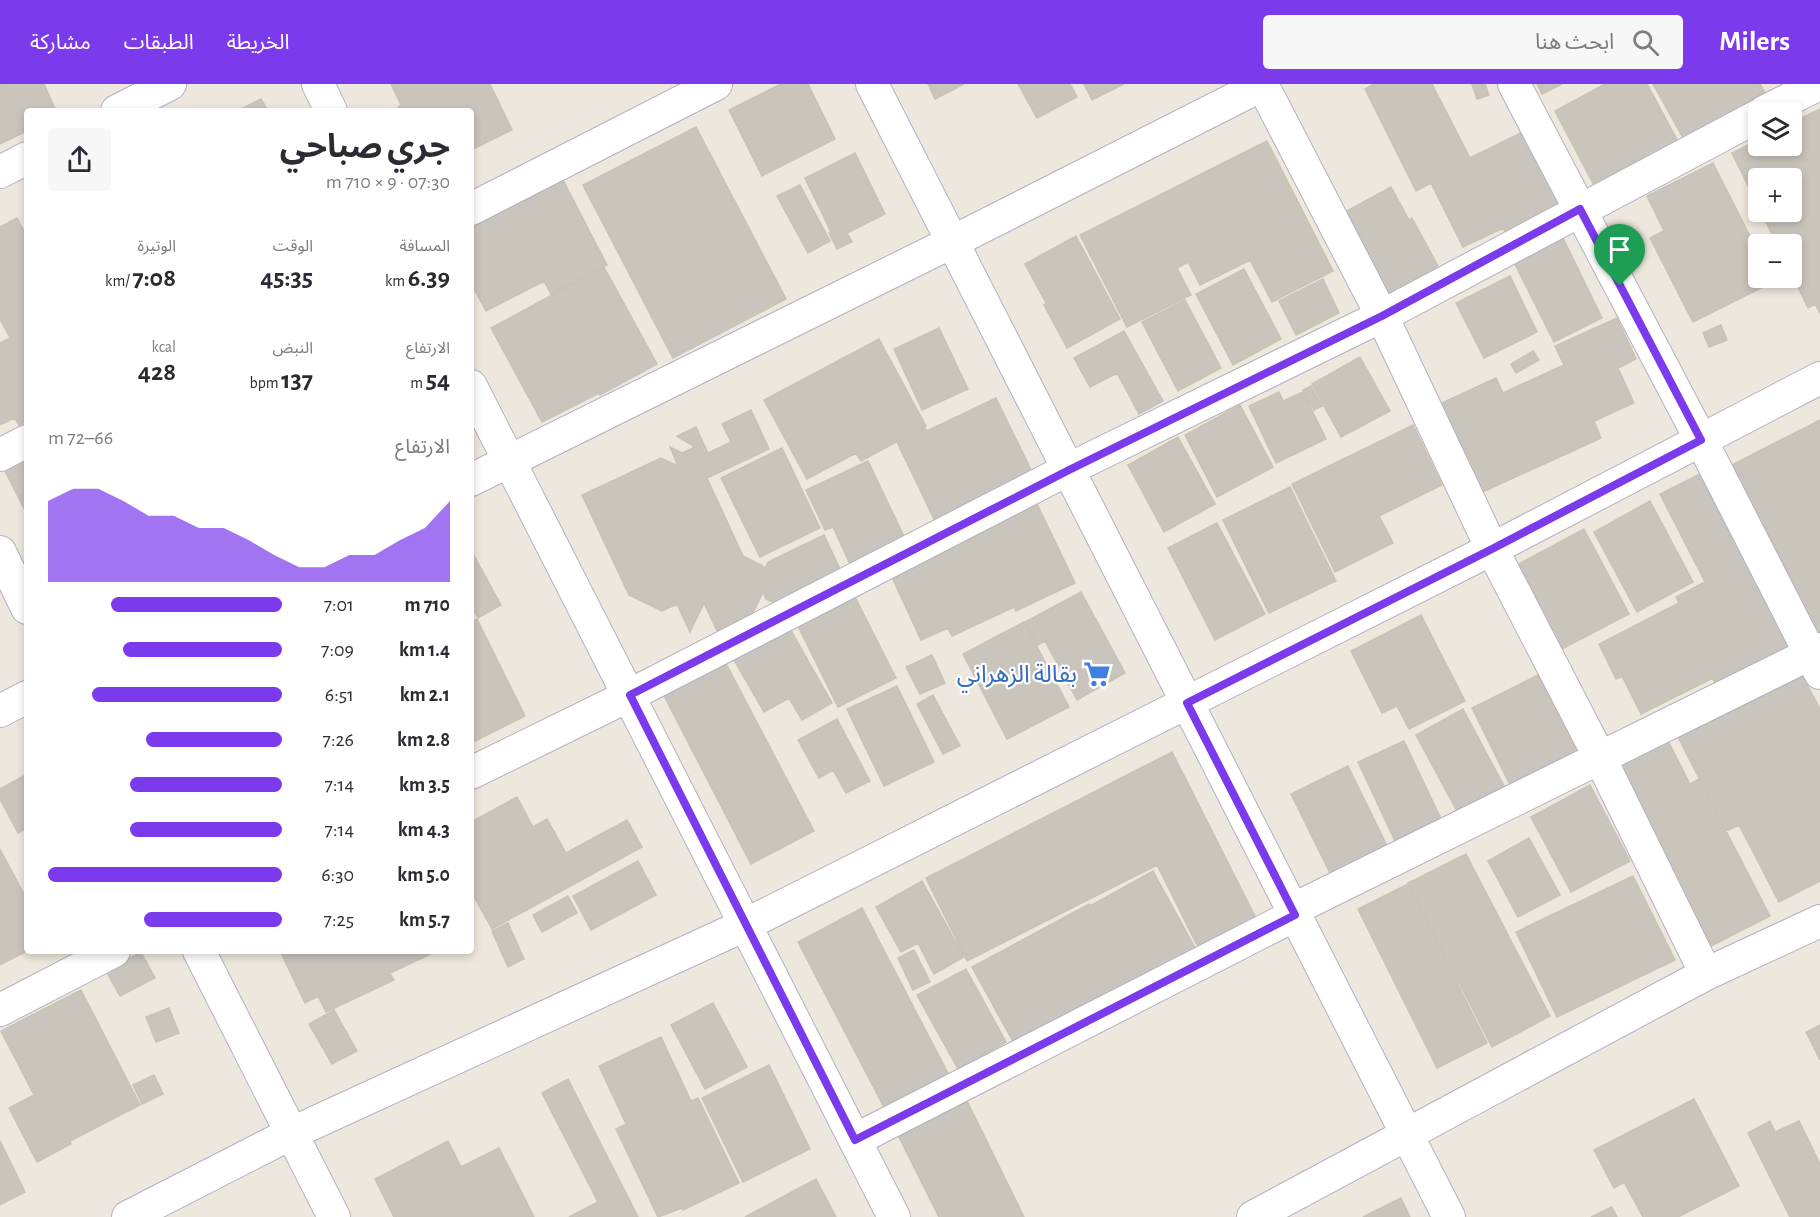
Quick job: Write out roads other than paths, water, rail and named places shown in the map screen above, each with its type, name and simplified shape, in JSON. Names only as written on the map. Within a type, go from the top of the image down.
[{"type":"street","points":[[129,108],[170,84]]},
{"type":"street","points":[[318,84],[330,108]]},
{"type":"street","points":[[474,207],[716,84]]},
{"type":"street","points":[[872,84],[1449,1217]]},
{"type":"street","points":[[474,478],[952,242],[1263,84],[1382,316],[1492,549],[1600,758],[1706,974]]},
{"type":"street","points":[[855,1140],[1600,758],[1817,659],[1514,84]]},
{"type":"street","points":[[1784,102],[1819,84]]},
{"type":"street","points":[[474,772],[630,695],[1069,470],[1382,316],[1748,121]]},
{"type":"street","points":[[0,172],[24,160]]},
{"type":"street","points":[[128,1217],[292,1133],[745,925],[1492,549],[1820,378]]},
{"type":"street","points":[[474,392],[894,1217]]},
{"type":"street","points":[[0,455],[24,443]]},
{"type":"street","points":[[0,552],[24,602]]},
{"type":"street","points":[[0,711],[24,699]]},
{"type":"street","points":[[1253,1217],[1706,974],[1820,921]]},
{"type":"street","points":[[0,1010],[108,954]]},
{"type":"street","points":[[201,954],[334,1217]]},
{"type":"place","name":"بقالة الزهراني","points":[[1097,674]]}]
